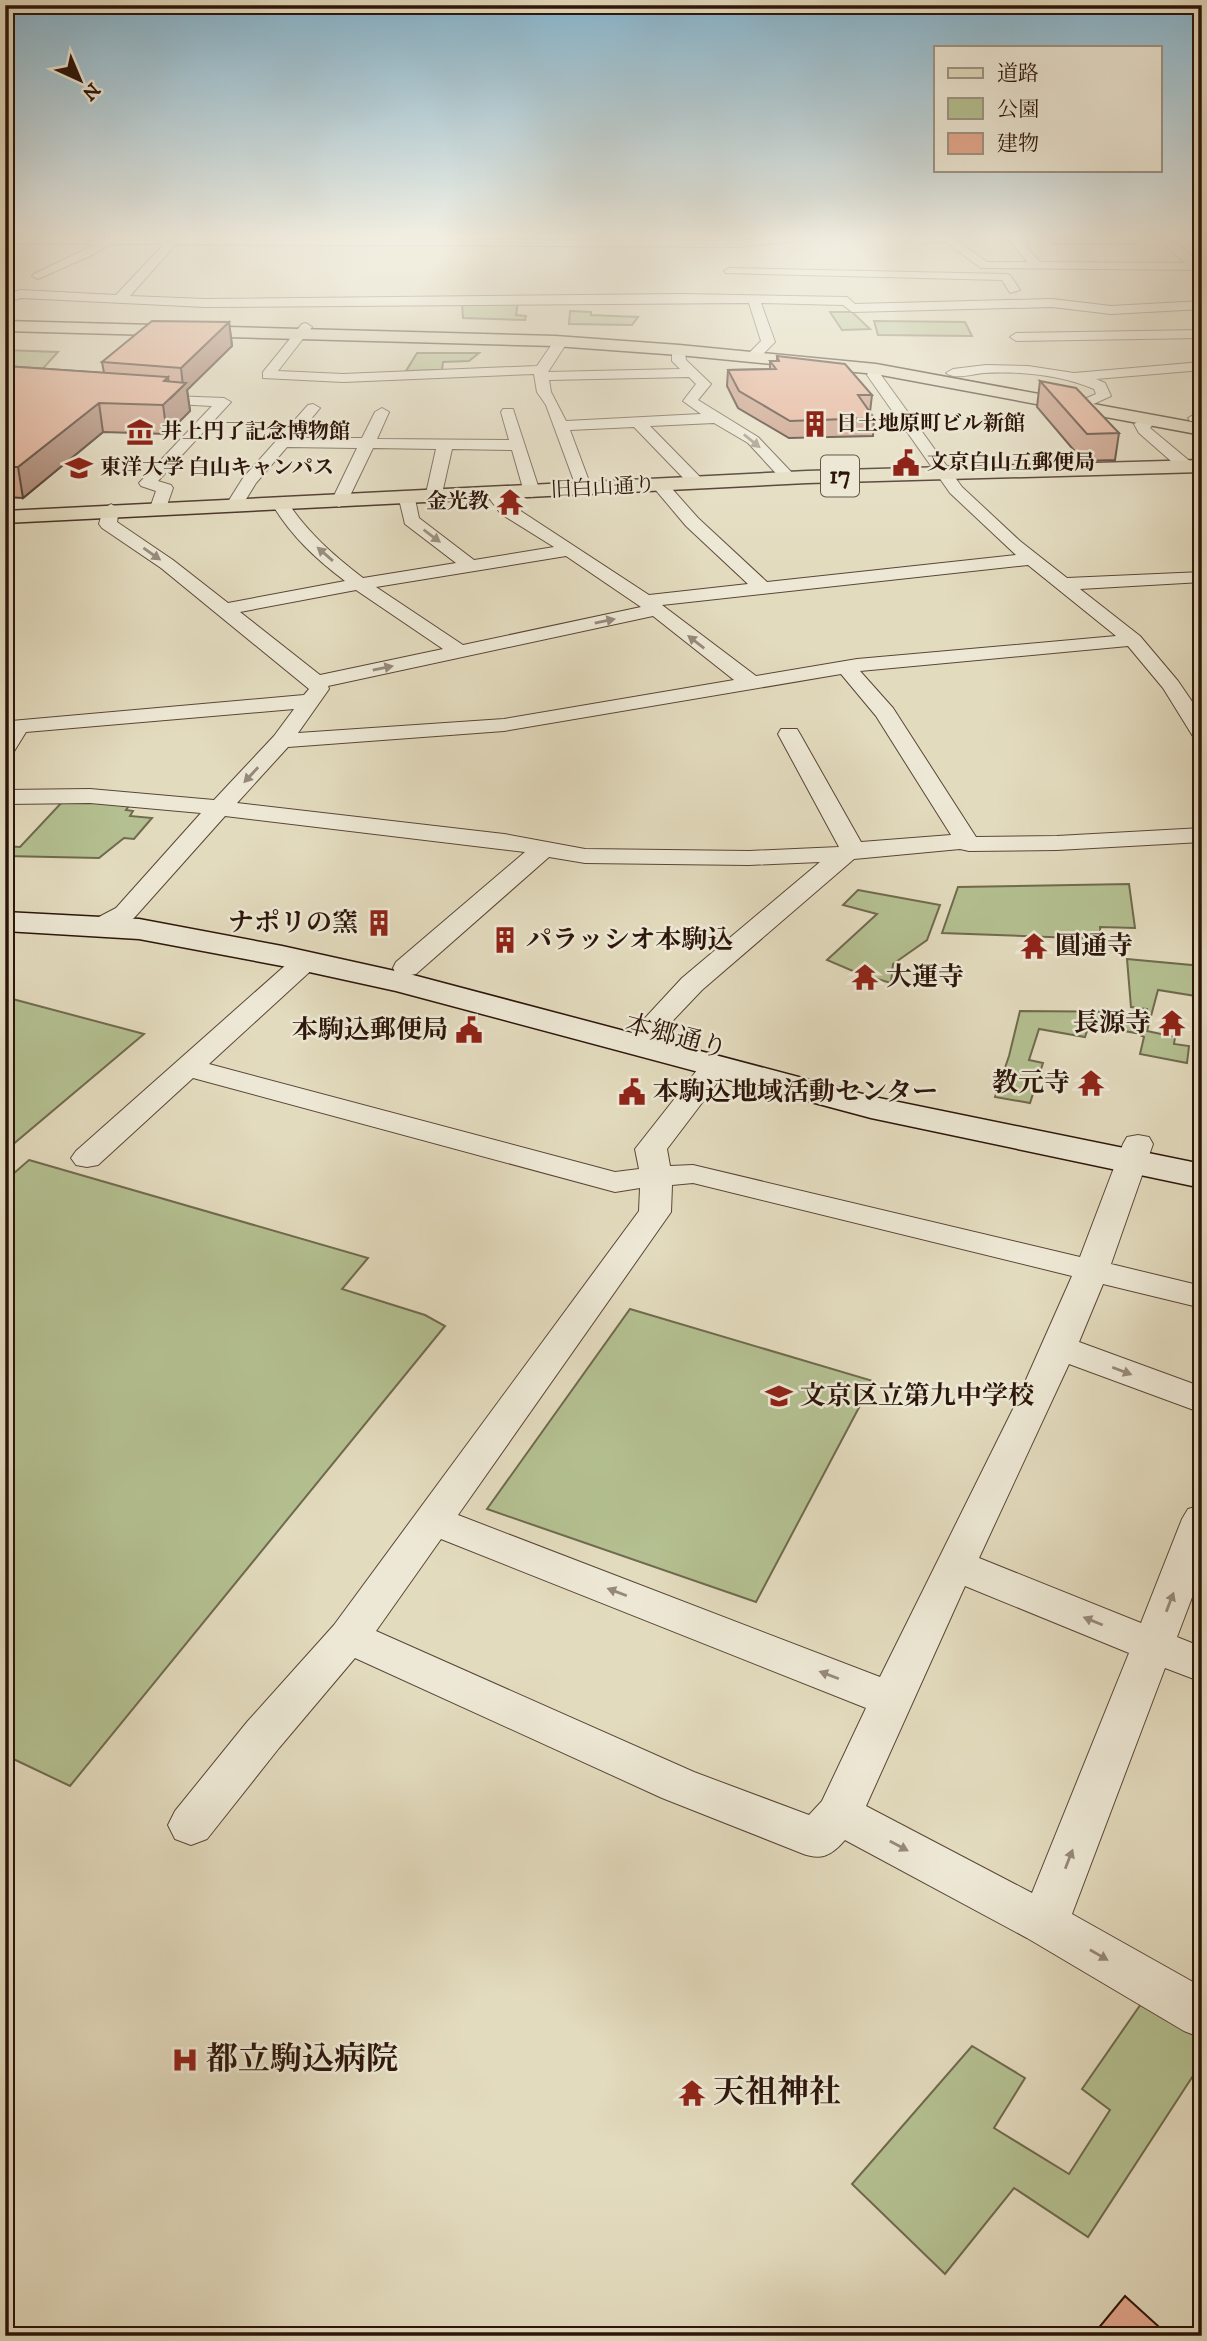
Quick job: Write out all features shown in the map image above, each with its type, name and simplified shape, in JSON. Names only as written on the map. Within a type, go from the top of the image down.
[{"type":"main road","points":[[617,345],[873,361],[1097,393],[1200,420]]},
{"type":"main road","points":[[675,345],[679,346],[679,350]]},
{"type":"main road","points":[[682,345],[876,369],[1149,420],[1200,420]]},
{"type":"main road","name":"旧白山通り","points":[[5,516],[111,509],[433,498],[789,478],[1194,466]]},
{"type":"main road","name":"本郷通り","points":[[5,907],[132,920],[406,968],[640,1037],[715,1066],[929,1121],[1136,1153],[1202,1156]]},
{"type":"main road","name":"本郷通り","points":[[5,921],[132,920],[879,1091],[1136,1153],[1202,1176]]},
{"type":"street","points":[[291,345],[268,375],[343,378],[541,373],[693,373]]},
{"type":"street","points":[[558,345],[541,373],[544,392],[562,426],[584,489]]},
{"type":"street","points":[[757,353],[765,345]]},
{"type":"street","points":[[1021,345],[1030,361]]},
{"type":"street","points":[[679,350],[679,361],[704,384],[690,401],[753,440],[789,478]]},
{"type":"street","points":[[1153,355],[1201,383]]},
{"type":"street","points":[[953,373],[1030,361],[1073,377],[1097,393]]},
{"type":"street","points":[[1073,377],[1202,366]]},
{"type":"street","points":[[876,369],[874,375],[956,490],[1030,559],[1133,640],[1171,685],[1202,733]]},
{"type":"street","points":[[1078,407],[1097,393],[1163,384]]},
{"type":"street","points":[[135,398],[224,402],[147,484],[165,488],[158,508]]},
{"type":"street","points":[[234,505],[249,481],[313,408]]},
{"type":"street","points":[[339,502],[382,412]]},
{"type":"street","points":[[508,412],[531,492]]},
{"type":"street","points":[[562,426],[716,418]]},
{"type":"street","points":[[1149,420],[1140,424],[1144,430],[1194,466]]},
{"type":"street","points":[[637,421],[697,483]]},
{"type":"street","points":[[284,442],[518,445]]},
{"type":"street","points":[[433,498],[444,445]]},
{"type":"street","points":[[660,485],[692,523],[763,588]]},
{"type":"street","points":[[494,494],[507,510],[522,516],[651,606],[713,656],[751,682]]},
{"type":"street","points":[[407,499],[411,520],[471,566]]},
{"type":"street","points":[[280,504],[288,522],[359,584],[459,651]]},
{"type":"street","points":[[111,509],[108,524],[167,564],[313,692]]},
{"type":"street","points":[[222,610],[359,584],[569,550]]},
{"type":"street","points":[[5,748],[19,726],[313,692],[459,651],[651,606],[763,588],[1030,559]]},
{"type":"street","points":[[1061,583],[1202,578]]},
{"type":"street","points":[[282,741],[504,725],[846,667],[966,653],[1133,640]]},
{"type":"street","points":[[846,667],[885,713],[966,841],[974,846],[1202,835]]},
{"type":"street","points":[[132,920],[164,866],[282,741],[313,692]]},
{"type":"street","points":[[789,734],[849,852]]},
{"type":"street","points":[[5,797],[90,796],[220,808],[410,829],[585,856],[661,858],[849,852],[966,841]]},
{"type":"street","points":[[406,968],[543,849]]},
{"type":"street","points":[[640,1037],[692,984],[849,852]]},
{"type":"street","points":[[87,1158],[306,961]]},
{"type":"street","points":[[191,1825],[263,1735],[349,1637],[655,1212],[656,1175],[651,1149],[715,1066]]},
{"type":"street","points":[[187,1067],[615,1182],[656,1175],[694,1174],[1202,1297]]},
{"type":"street","points":[[349,1637],[678,1786],[817,1839],[839,1814],[955,1565],[1007,1462],[1092,1272],[1136,1153]]},
{"type":"street","points":[[1058,1347],[1202,1401]]},
{"type":"street","points":[[1044,1923],[1202,1519]]},
{"type":"street","points":[[434,1521],[892,1700]]},
{"type":"street","points":[[955,1565],[1202,1665]]},
{"type":"street","points":[[839,1814],[1044,1923],[1202,2014]]},
{"type":"green space","points":[[5,350],[58,352],[38,374],[5,378]]},
{"type":"green space","points":[[417,353],[479,353],[469,361],[443,362],[442,370],[406,371]]},
{"type":"green space","points":[[64,800],[131,803],[126,810],[133,811],[130,816],[152,818],[134,839],[124,838],[99,858],[5,856],[5,846],[20,847]]},
{"type":"green space","points":[[1129,884],[1135,928],[1100,927],[1101,939],[942,933],[958,887]]},
{"type":"green space","points":[[858,890],[940,905],[927,940],[893,964],[891,983],[827,960],[877,914],[843,905]]},
{"type":"green space","points":[[1127,959],[1202,966],[1202,997],[1158,990],[1147,1031],[1175,1037],[1174,1044],[1189,1046],[1187,1063],[1140,1054],[1144,1037],[1140,1035],[1147,1009],[1131,1007]]},
{"type":"green space","points":[[5,997],[144,1034],[5,1151]]},
{"type":"green space","points":[[1020,1011],[1141,1012],[1136,1033],[1089,1025],[1085,1037],[1039,1029],[1029,1060],[1043,1063],[1030,1103],[995,1097]]},
{"type":"green space","points":[[29,1160],[368,1258],[342,1289],[425,1315],[445,1326],[70,1786],[5,1755],[5,1181]]},
{"type":"green space","points":[[630,1309],[873,1381],[756,1602],[487,1509]]},
{"type":"green space","points":[[1143,2001],[1202,2036],[1202,2062],[1088,2237],[1014,2188],[945,2274],[852,2184],[972,2046],[1025,2078],[994,2128],[1069,2174],[1110,2110],[1082,2089]]},
{"type":"building","points":[[122,345],[205,345],[181,368],[102,362]]},
{"type":"building","points":[[777,356],[845,364],[872,395],[858,395],[874,418],[790,421],[739,391],[728,370],[776,369],[770,361],[779,361]]},
{"type":"building","points":[[5,366],[168,377],[164,381],[186,383],[163,405],[99,403],[18,467],[5,467]]},
{"type":"building","points":[[1040,381],[1076,388],[1119,433],[1087,434]]},
{"type":"building","points":[[1125,2296],[1169,2336],[1092,2336]]},
{"type":"place","name":"日土地原町ビル新館","points":[[815,424]]},
{"type":"place","name":"井上円了記念博物館","points":[[140,432]]},
{"type":"place","name":"文京白山五郵便局","points":[[906,463]]},
{"type":"place","name":"東洋大学 白山キャンパス","points":[[79,468]]},
{"type":"place","name":"金光教","points":[[510,502]]},
{"type":"place","name":"ナポリの窯","points":[[379,923]]},
{"type":"place","name":"パラッシオ本駒込","points":[[505,940]]},
{"type":"place","name":"圓通寺","points":[[1034,946]]},
{"type":"place","name":"大運寺","points":[[865,977]]},
{"type":"place","name":"長源寺","points":[[1172,1023]]},
{"type":"place","name":"本駒込郵便局","points":[[469,1030]]},
{"type":"place","name":"教元寺","points":[[1091,1083]]},
{"type":"place","name":"本駒込地域活動センター","points":[[632,1092]]},
{"type":"place","name":"文京区立第九中学校","points":[[779,1396]]},
{"type":"place","name":"都立駒込病院","points":[[185,2060]]},
{"type":"place","name":"天祖神社","points":[[692,2093]]}]
